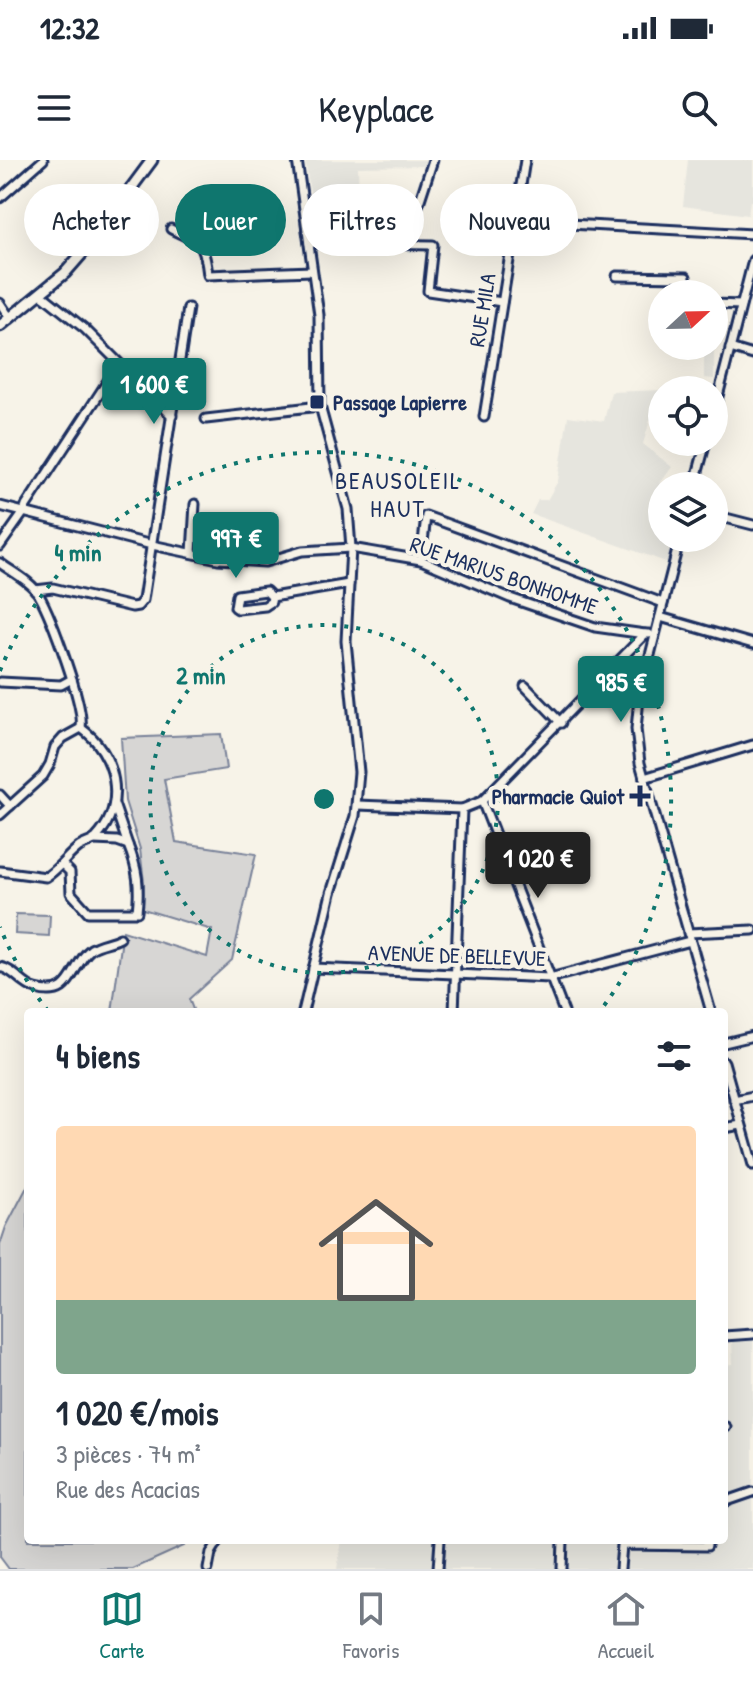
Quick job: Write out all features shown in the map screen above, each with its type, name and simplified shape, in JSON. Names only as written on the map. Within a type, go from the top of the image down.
[{"type":"main road","points":[[0,326],[41,294],[86,249],[152,160]]},
{"type":"street","points":[[0,198],[43,160]]},
{"type":"street","points":[[297,160],[302,195]]},
{"type":"street","points":[[424,188],[433,160]]},
{"type":"street","name":"RUE MILA","points":[[521,184],[525,160]]},
{"type":"street","points":[[578,224],[753,234]]},
{"type":"street","points":[[171,229],[201,245],[206,252],[208,275],[312,271]]},
{"type":"street","points":[[424,244],[433,245],[428,291],[502,302]]},
{"type":"street","points":[[304,1008],[331,893],[350,837],[357,805],[359,772],[346,641],[351,548],[348,509],[320,406],[319,315],[310,256]]},
{"type":"street","name":"RUE MILA","points":[[484,417],[509,256]]},
{"type":"street","points":[[723,376],[753,260]]},
{"type":"street","points":[[617,276],[686,277],[687,280]]},
{"type":"street","points":[[41,294],[85,329],[172,416]]},
{"type":"street","points":[[0,303],[10,318]]},
{"type":"street","points":[[728,305],[741,305]]},
{"type":"street","points":[[35,590],[53,588],[132,607],[143,600],[188,308]]},
{"type":"street","points":[[730,348],[753,355]]},
{"type":"street","points":[[0,546],[119,364]]},
{"type":"street","points":[[206,419],[320,406]]},
{"type":"street","points":[[192,553],[195,504]]},
{"type":"street","name":"RUE MARIUS BONHOMME","points":[[0,506],[218,559],[265,562],[302,551],[351,548],[421,560],[510,598],[595,627],[655,635]]},
{"type":"street","points":[[421,560],[426,516],[663,603]]},
{"type":"street","points":[[728,519],[753,525]]},
{"type":"street","points":[[676,552],[639,698],[636,729],[644,778],[710,1008]]},
{"type":"street","points":[[0,563],[35,590],[80,698],[81,728]]},
{"type":"street","points":[[272,597],[349,584]]},
{"type":"street","points":[[266,591],[272,597],[265,606],[235,607],[237,595],[266,591]]},
{"type":"street","points":[[660,617],[753,644]]},
{"type":"street","points":[[357,805],[462,809],[482,801],[645,634]]},
{"type":"street","points":[[0,682],[61,685],[72,679]]},
{"type":"street","points":[[525,686],[561,723]]},
{"type":"street","points":[[62,864],[70,872],[71,893],[88,912],[136,916],[139,873],[114,804],[115,787],[108,758],[100,743],[81,728]]},
{"type":"street","points":[[0,815],[47,770],[55,747],[70,733],[81,728]]},
{"type":"street","points":[[644,778],[753,745]]},
{"type":"street","points":[[0,795],[10,806]]},
{"type":"street","points":[[482,801],[562,1008]]},
{"type":"street","points":[[94,840],[114,804]]},
{"type":"street","points":[[454,1008],[462,809]]},
{"type":"street","points":[[0,871],[39,878],[53,873],[80,846],[94,840],[128,845]]},
{"type":"street","name":"AVENUE DE BELLEVUE","points":[[313,968],[550,978],[689,937],[753,930]]},
{"type":"street","points":[[0,967],[13,971],[31,988],[57,990],[69,983],[83,958],[92,949],[120,938]]},
{"type":"street","points":[[728,1042],[753,1036]]},
{"type":"street","points":[[728,1077],[753,1165]]},
{"type":"street","points":[[734,1100],[753,1096]]},
{"type":"street","points":[[728,1127],[741,1125]]},
{"type":"street","points":[[728,1336],[753,1334]]},
{"type":"street","points":[[728,1501],[753,1492]]},
{"type":"street","points":[[742,1498],[753,1500]]},
{"type":"street","points":[[208,1569],[217,1544]]},
{"type":"street","points":[[438,1569],[440,1544]]},
{"type":"street","points":[[562,1569],[563,1544]]},
{"type":"street","points":[[620,1569],[622,1545],[707,1544]]},
{"type":"shaded area","points":[[305,160],[430,160],[428,166],[358,167],[359,184],[309,184]]},
{"type":"shaded area","points":[[688,160],[753,160],[753,201],[750,201],[748,215],[683,206]]},
{"type":"shaded area","points":[[704,360],[714,360],[714,376],[704,376]]},
{"type":"shaded area","points":[[648,391],[648,427],[643,444],[648,448],[648,456],[658,456],[672,467],[668,472],[648,472],[648,552],[672,552],[669,563],[531,514],[538,500],[547,500],[558,481],[568,416],[604,421],[611,392]]},
{"type":"shaded area","points":[[221,734],[226,769],[164,779],[176,842],[256,854],[232,960],[189,999],[192,1008],[113,1008],[123,931],[207,957],[212,930],[143,909],[140,849],[125,801],[121,738]]},
{"type":"shaded area","points":[[16,914],[50,915],[49,936],[15,934]]},
{"type":"shaded area","points":[[24,1193],[24,1544],[184,1546],[133,1569],[9,1569],[0,1557],[0,1245]]},
{"type":"shaded area","points":[[753,1338],[753,1569],[337,1569],[341,1544],[728,1544],[728,1365],[733,1364],[732,1340]]},
{"type":"place","name":"Passage Lapierre","points":[[317,402]]},
{"type":"place","name":"Pharmacie Quiot","points":[[640,796]]},
{"type":"district","name":"BEAUSOLEIL HAUT","points":[[398,495]]}]
